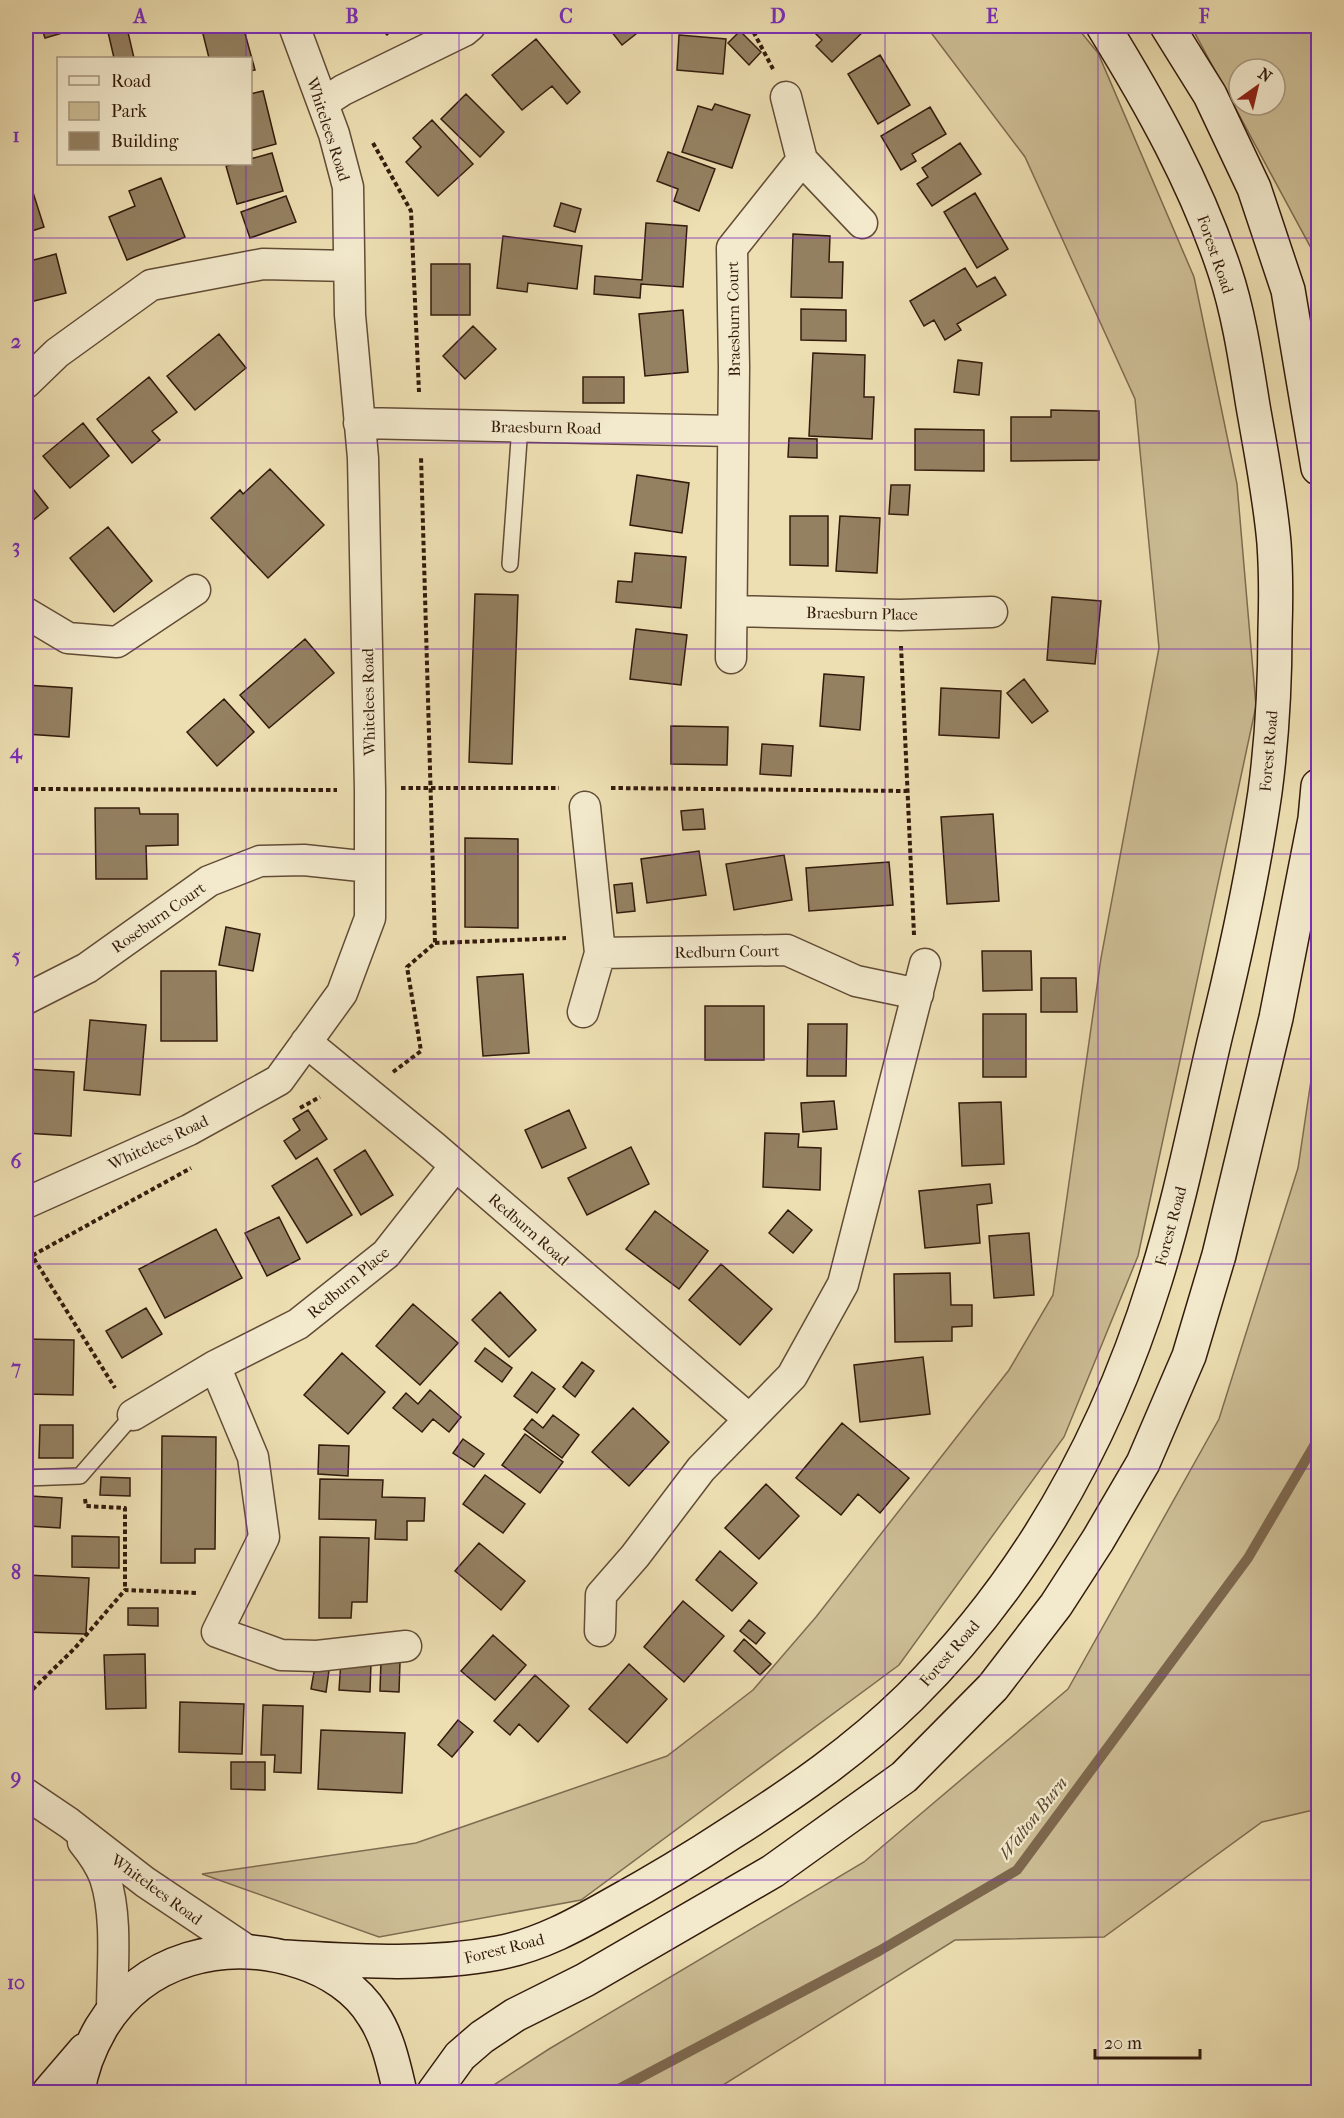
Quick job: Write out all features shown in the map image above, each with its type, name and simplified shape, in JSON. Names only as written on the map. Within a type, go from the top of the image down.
[{"type":"street","name":"Whitelees Road","points":[[26,1203],[189,1130],[279,1080],[342,993],[370,918],[370,790],[363,458],[350,315],[348,187],[334,134],[294,26]]},
{"type":"street","points":[[323,103],[343,90],[470,26]]},
{"type":"street","name":"Forest Road","points":[[286,1957],[369,1962],[453,1960],[494,1954],[532,1944],[568,1930],[627,1896],[790,1795],[818,1775],[907,1701],[978,1621],[1042,1534],[1093,1441],[1120,1379],[1155,1280],[1171,1224],[1246,900],[1266,786],[1275,663],[1276,600],[1275,551],[1269,496],[1246,363],[1227,276],[1188,181],[1158,117],[1103,26]]},
{"type":"street","points":[[1167,26],[1210,95],[1254,188],[1288,290],[1318,468]]},
{"type":"street","points":[[786,97],[802,160],[862,223]]},
{"type":"street","name":"Braesburn Court","points":[[733,431],[732,248],[802,160]]},
{"type":"street","points":[[26,383],[57,353],[151,285],[263,264],[349,266]]},
{"type":"street","name":"Braesburn Road","points":[[359,423],[733,431]]},
{"type":"street","points":[[731,658],[733,431]]},
{"type":"street","points":[[26,613],[68,638],[117,642],[195,590]]},
{"type":"street","name":"Braesburn Place","points":[[732,611],[900,615],[992,612]]},
{"type":"street","points":[[434,2092],[460,2056],[482,2037],[515,2015],[585,1980],[773,1872],[904,1777],[993,1687],[1056,1605],[1098,1540],[1143,1463],[1189,1356],[1219,1254],[1276,1018],[1315,819],[1318,786]]},
{"type":"street","points":[[583,1012],[600,953],[585,807]]},
{"type":"street","name":"Roseburn Court","points":[[26,999],[87,968],[209,881],[260,861],[304,860],[370,867]]},
{"type":"street","name":"Redburn Court","points":[[600,953],[787,950],[856,981],[918,994]]},
{"type":"street","points":[[600,1631],[601,1595],[636,1556],[701,1469],[792,1376],[843,1284],[925,964]]},
{"type":"street","name":"Redburn Road","points":[[306,1042],[367,1091],[749,1419]]},
{"type":"street","name":"Redburn Place","points":[[133,1415],[215,1366],[298,1324],[386,1254],[455,1166]]},
{"type":"street","points":[[215,1366],[253,1457],[264,1537],[217,1632],[281,1655],[317,1656],[406,1646]]},
{"type":"street","name":"Whitelees Road","points":[[26,1794],[69,1823],[153,1887],[248,1951]]},
{"type":"street","name":"Whitelees Road","points":[[69,1823],[96,1859],[105,1878],[110,1898],[113,1936],[104,2025]]},
{"type":"street","points":[[49,2092],[135,1986],[160,1970],[208,1954],[248,1951],[286,1957],[327,1973],[359,1997],[373,2014],[380,2028],[400,2092]]},
{"type":"street","points":[[78,2092],[81,2071],[104,2025]]},
{"type":"lane","points":[[510,564],[520,426]]},
{"type":"lane","points":[[26,1478],[80,1476],[133,1415]]},
{"type":"path","points":[[749,26],[764,51]]},
{"type":"path","points":[[372,140],[411,211],[420,424],[435,943]]},
{"type":"path","points":[[900,615],[914,945],[925,964]]},
{"type":"path","points":[[26,789],[562,788]]},
{"type":"path","points":[[609,788],[907,791]]},
{"type":"path","points":[[367,1091],[421,1051],[407,967],[435,943],[565,938],[600,953]]},
{"type":"path","points":[[26,1246],[133,1415]]},
{"type":"path","points":[[26,1260],[32,1257]]},
{"type":"path","points":[[26,1689],[32,1691],[75,1648],[125,1590],[125,1508],[86,1506],[80,1476]]},
{"type":"path","points":[[125,1590],[235,1595]]},
{"type":"green space","points":[[926,26],[1076,26],[1098,53],[1194,277],[1237,484],[1256,706],[1138,1256],[1064,1437],[899,1665],[581,1900],[379,1937],[202,1874],[416,1843],[667,1756],[753,1690],[816,1617],[1009,1370],[1053,1295],[1101,958],[1159,648],[1135,399],[1025,157]]},
{"type":"green space","points":[[1191,26],[1318,26],[1318,261],[1240,117],[1287,117],[1287,57],[1227,57],[1227,93]]},
{"type":"green space","points":[[1318,1033],[1318,1809],[1262,1822],[1104,1937],[955,1940],[712,2092],[483,2092],[549,2049],[864,1862],[1068,1689],[1219,1419],[1298,1168]]},
{"type":"building","points":[[41,26],[86,26],[45,38]]},
{"type":"building","points":[[201,26],[243,26],[251,57],[209,57]]},
{"type":"building","points":[[378,26],[396,26],[387,35]]},
{"type":"building","points":[[607,26],[646,26],[622,45]]},
{"type":"building","points":[[821,26],[869,26],[832,62],[816,46],[822,40],[814,32]]},
{"type":"building","points":[[127,28],[134,57],[114,57],[108,32]]},
{"type":"building","points":[[740,31],[761,52],[749,65],[728,43]]},
{"type":"building","points":[[679,35],[726,39],[723,74],[677,70]]},
{"type":"building","points":[[536,39],[580,92],[567,104],[552,86],[522,110],[492,75]]},
{"type":"building","points":[[880,55],[910,105],[878,124],[848,74]]},
{"type":"building","points":[[263,91],[276,144],[252,150],[252,94]]},
{"type":"building","points":[[466,94],[504,132],[480,157],[441,119]]},
{"type":"building","points":[[715,104],[750,115],[732,168],[682,152],[698,106],[712,110]]},
{"type":"building","points":[[930,107],[946,134],[912,154],[916,161],[901,170],[881,136]]},
{"type":"building","points":[[432,120],[473,164],[438,196],[406,162],[421,147],[413,138]]},
{"type":"building","points":[[960,143],[981,174],[932,206],[917,184],[928,177],[922,168]]},
{"type":"building","points":[[668,152],[715,169],[699,211],[674,201],[678,189],[657,181]]},
{"type":"building","points":[[272,153],[283,191],[237,204],[226,166],[252,165],[252,158]]},
{"type":"building","points":[[161,178],[185,237],[127,260],[109,217],[135,206],[129,191]]},
{"type":"building","points":[[30,183],[44,227],[26,233],[26,184]]},
{"type":"building","points":[[975,193],[1008,249],[977,268],[944,212]]},
{"type":"building","points":[[286,196],[296,222],[250,238],[241,212]]},
{"type":"building","points":[[561,203],[581,209],[575,232],[554,226]]},
{"type":"building","points":[[646,223],[687,226],[683,287],[641,284],[640,298],[594,294],[595,276],[642,280]]},
{"type":"building","points":[[793,234],[830,236],[829,262],[843,262],[842,298],[791,297]]},
{"type":"building","points":[[503,236],[582,246],[577,289],[528,283],[527,292],[497,288]]},
{"type":"building","points":[[56,254],[66,293],[26,303],[26,262]]},
{"type":"building","points":[[431,264],[470,264],[470,315],[431,315]]},
{"type":"building","points":[[965,268],[977,287],[995,277],[1006,295],[957,324],[961,330],[945,340],[934,320],[924,326],[910,301]]},
{"type":"building","points":[[801,309],[846,310],[846,341],[801,340]]},
{"type":"building","points":[[683,310],[688,372],[645,376],[639,314]]},
{"type":"building","points":[[473,326],[496,349],[465,379],[443,356]]},
{"type":"building","points":[[219,334],[246,368],[195,410],[167,376]]},
{"type":"building","points":[[813,353],[865,355],[864,397],[874,397],[872,439],[809,436]]},
{"type":"building","points":[[958,360],[982,363],[979,395],[954,392]]},
{"type":"building","points":[[149,377],[177,412],[152,431],[160,440],[132,463],[97,419]]},
{"type":"building","points":[[583,377],[624,377],[624,403],[583,403]]},
{"type":"building","points":[[1051,410],[1099,411],[1099,460],[1011,461],[1011,417],[1051,417]]},
{"type":"building","points":[[83,423],[109,456],[70,488],[43,456]]},
{"type":"building","points":[[915,429],[984,430],[984,471],[915,470]]},
{"type":"building","points":[[789,438],[817,439],[817,458],[788,457]]},
{"type":"building","points":[[270,469],[324,525],[268,578],[211,518],[240,490],[243,494]]},
{"type":"building","points":[[637,475],[689,483],[682,533],[630,525]]},
{"type":"building","points":[[26,480],[48,508],[26,526]]},
{"type":"building","points":[[891,485],[910,485],[908,515],[889,514]]},
{"type":"building","points":[[790,516],[828,516],[828,566],[790,565]]},
{"type":"building","points":[[840,516],[880,518],[877,573],[836,571]]},
{"type":"building","points":[[108,527],[152,581],[114,612],[70,558]]},
{"type":"building","points":[[635,553],[686,557],[681,608],[616,602],[618,581],[632,582]]},
{"type":"building","points":[[475,594],[518,595],[512,764],[469,762]]},
{"type":"building","points":[[1052,597],[1101,601],[1095,664],[1047,660]]},
{"type":"building","points":[[636,629],[687,635],[681,685],[630,679]]},
{"type":"building","points":[[305,639],[334,673],[269,728],[240,695]]},
{"type":"building","points":[[824,674],[864,677],[860,730],[820,726]]},
{"type":"building","points":[[1024,679],[1048,711],[1032,723],[1007,693]]},
{"type":"building","points":[[26,685],[72,688],[69,737],[26,734]]},
{"type":"building","points":[[941,688],[1001,691],[999,738],[939,735]]},
{"type":"building","points":[[224,699],[254,732],[217,766],[187,732]]},
{"type":"building","points":[[671,726],[728,727],[727,765],[671,764]]},
{"type":"building","points":[[762,744],[793,746],[791,776],[760,774]]},
{"type":"building","points":[[95,808],[139,808],[140,814],[178,814],[178,845],[146,846],[147,879],[96,879]]},
{"type":"building","points":[[703,809],[705,829],[683,830],[681,811]]},
{"type":"building","points":[[993,814],[999,901],[947,904],[941,817]]},
{"type":"building","points":[[465,838],[518,839],[518,928],[465,927]]},
{"type":"building","points":[[699,851],[706,895],[647,903],[641,859]]},
{"type":"building","points":[[784,855],[792,900],[734,910],[726,864]]},
{"type":"building","points":[[889,862],[893,905],[809,911],[806,868]]},
{"type":"building","points":[[632,883],[635,911],[617,913],[614,885]]},
{"type":"building","points":[[226,927],[260,934],[253,971],[219,965]]},
{"type":"building","points":[[982,951],[1031,951],[1032,990],[983,991]]},
{"type":"building","points":[[161,971],[216,971],[217,1041],[161,1041]]},
{"type":"building","points":[[523,974],[529,1053],[483,1056],[477,977]]},
{"type":"building","points":[[1041,978],[1076,978],[1077,1012],[1041,1012]]},
{"type":"building","points":[[705,1006],[764,1006],[764,1060],[705,1060]]},
{"type":"building","points":[[983,1014],[1026,1014],[1026,1077],[983,1077]]},
{"type":"building","points":[[90,1020],[146,1025],[140,1095],[84,1090]]},
{"type":"building","points":[[808,1024],[847,1024],[846,1076],[807,1076]]},
{"type":"building","points":[[26,1069],[74,1072],[71,1136],[26,1133]]},
{"type":"building","points":[[834,1101],[837,1129],[803,1132],[801,1103]]},
{"type":"building","points":[[1001,1102],[1004,1164],[962,1166],[959,1103]]},
{"type":"building","points":[[308,1110],[327,1139],[296,1159],[284,1141],[300,1130],[293,1119]]},
{"type":"building","points":[[569,1110],[586,1148],[542,1168],[525,1130]]},
{"type":"building","points":[[765,1133],[799,1134],[798,1147],[821,1148],[820,1190],[763,1187]]},
{"type":"building","points":[[631,1147],[649,1184],[587,1215],[568,1178]]},
{"type":"building","points":[[365,1150],[393,1195],[361,1215],[334,1170]]},
{"type":"building","points":[[317,1158],[352,1215],[307,1243],[272,1186]]},
{"type":"building","points":[[990,1184],[992,1203],[977,1205],[980,1243],[925,1248],[919,1191]]},
{"type":"building","points":[[788,1210],[812,1230],[793,1253],[769,1233]]},
{"type":"building","points":[[655,1211],[708,1251],[679,1289],[626,1249]]},
{"type":"building","points":[[279,1217],[300,1259],[267,1276],[245,1233]]},
{"type":"building","points":[[216,1229],[242,1278],[165,1318],[139,1269]]},
{"type":"building","points":[[1029,1233],[1034,1295],[994,1298],[989,1236]]},
{"type":"building","points":[[721,1264],[772,1309],[740,1345],[689,1300]]},
{"type":"building","points":[[950,1273],[951,1305],[972,1305],[972,1326],[952,1327],[952,1341],[895,1342],[894,1274]]},
{"type":"building","points":[[500,1292],[536,1330],[509,1357],[472,1320]]},
{"type":"building","points":[[413,1304],[458,1343],[420,1385],[376,1346]]},
{"type":"building","points":[[146,1308],[162,1334],[122,1358],[106,1331]]},
{"type":"building","points":[[26,1339],[74,1340],[73,1395],[26,1394]]},
{"type":"building","points":[[485,1348],[512,1368],[502,1382],[475,1361]]},
{"type":"building","points":[[342,1353],[385,1392],[348,1434],[304,1395]]},
{"type":"building","points":[[923,1357],[930,1414],[860,1422],[854,1365]]},
{"type":"building","points":[[582,1362],[594,1371],[575,1397],[563,1387]]},
{"type":"building","points":[[532,1372],[555,1389],[537,1413],[514,1396]]},
{"type":"building","points":[[430,1390],[461,1417],[449,1432],[433,1419],[422,1432],[393,1408],[406,1393],[418,1404]]},
{"type":"building","points":[[633,1408],[669,1442],[629,1486],[592,1452]]},
{"type":"building","points":[[553,1415],[579,1435],[562,1458],[524,1429],[532,1419],[543,1428]]},
{"type":"building","points":[[842,1423],[909,1478],[880,1513],[858,1494],[841,1515],[796,1478]]},
{"type":"building","points":[[40,1425],[73,1425],[73,1458],[39,1458]]},
{"type":"building","points":[[525,1434],[563,1462],[540,1493],[502,1465]]},
{"type":"building","points":[[162,1436],[216,1437],[215,1549],[195,1549],[195,1563],[161,1563]]},
{"type":"building","points":[[463,1439],[484,1454],[474,1467],[453,1453]]},
{"type":"building","points":[[319,1445],[349,1446],[348,1476],[318,1474]]},
{"type":"building","points":[[485,1475],[525,1504],[503,1533],[463,1504]]},
{"type":"building","points":[[101,1477],[130,1478],[130,1496],[100,1495]]},
{"type":"building","points":[[320,1479],[383,1480],[382,1497],[425,1498],[424,1521],[407,1521],[407,1540],[375,1539],[376,1520],[319,1519]]},
{"type":"building","points":[[766,1484],[799,1516],[759,1559],[725,1528]]},
{"type":"building","points":[[31,1496],[62,1498],[60,1528],[29,1526]]},
{"type":"building","points":[[72,1536],[119,1537],[119,1568],[72,1567]]},
{"type":"building","points":[[320,1537],[369,1538],[367,1602],[352,1602],[351,1618],[319,1618]]},
{"type":"building","points":[[479,1543],[525,1581],[501,1610],[455,1571]]},
{"type":"building","points":[[720,1551],[757,1583],[732,1611],[696,1580]]},
{"type":"building","points":[[26,1575],[89,1578],[86,1634],[26,1632]]},
{"type":"building","points":[[683,1601],[724,1636],[684,1682],[644,1647]]},
{"type":"building","points":[[128,1608],[158,1608],[158,1626],[128,1625]]},
{"type":"building","points":[[749,1620],[765,1633],[756,1644],[740,1631]]},
{"type":"building","points":[[493,1635],[526,1665],[495,1700],[461,1671]]},
{"type":"building","points":[[744,1639],[771,1664],[760,1675],[734,1651]]},
{"type":"building","points":[[145,1654],[146,1708],[106,1709],[104,1655]]},
{"type":"building","points":[[316,1661],[330,1663],[326,1692],[311,1689]]},
{"type":"building","points":[[341,1661],[371,1663],[370,1692],[339,1690]]},
{"type":"building","points":[[381,1661],[400,1662],[399,1692],[380,1691]]},
{"type":"building","points":[[629,1664],[667,1699],[627,1743],[589,1709]]},
{"type":"building","points":[[535,1675],[569,1706],[538,1742],[519,1724],[510,1735],[494,1721]]},
{"type":"building","points":[[180,1702],[244,1704],[242,1754],[179,1752]]},
{"type":"building","points":[[263,1705],[303,1706],[301,1773],[274,1772],[275,1755],[261,1755]]},
{"type":"building","points":[[458,1720],[473,1732],[452,1757],[438,1745]]},
{"type":"building","points":[[321,1730],[405,1733],[402,1793],[318,1789]]},
{"type":"building","points":[[231,1762],[265,1762],[265,1790],[231,1789]]},
{"type":"waterway","name":"Walton Burn","points":[[613,2092],[879,1951],[1017,1870],[1248,1558],[1318,1439]]}]
